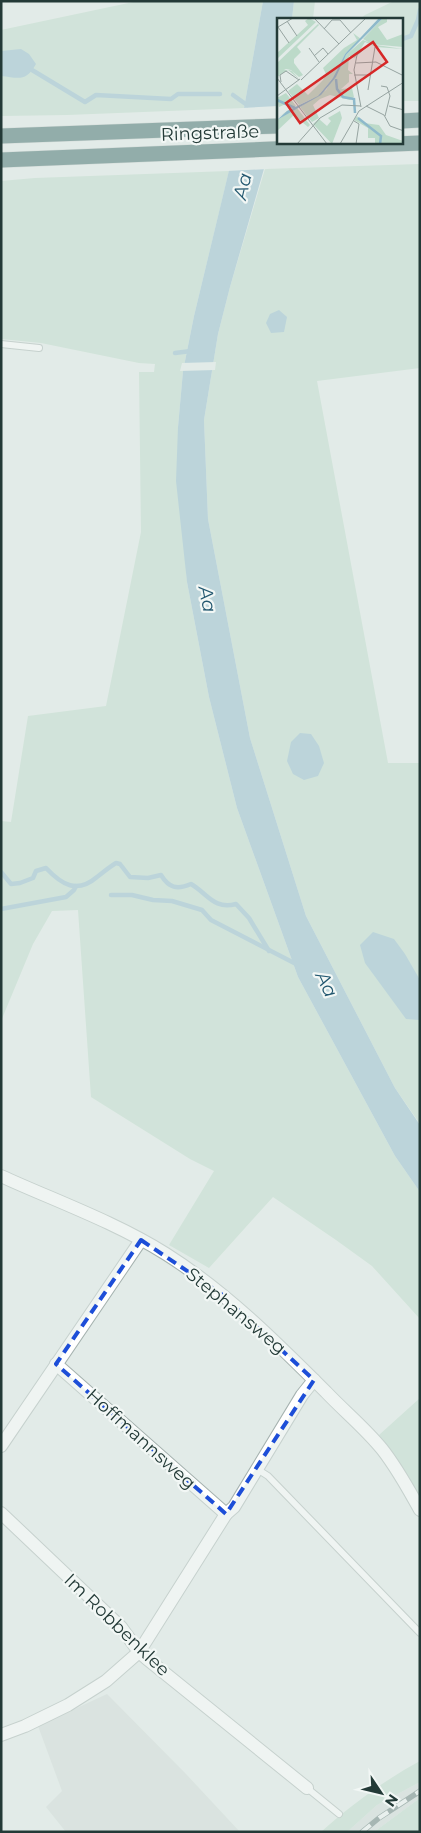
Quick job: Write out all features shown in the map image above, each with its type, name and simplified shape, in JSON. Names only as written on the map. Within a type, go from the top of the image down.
[{"type":"highway","name":"Ringstraße","points":[[1,136],[277,126]]},
{"type":"highway","name":"Ringstraße","points":[[1,160],[413,144]]},
{"type":"street","name":"Stephansweg","points":[[1,1176],[99,1219],[141,1240],[166,1254],[220,1293],[264,1330],[380,1447],[403,1477],[420,1510]]},
{"type":"street","points":[[1,1446],[141,1240]]},
{"type":"street","name":"Hoffmannsweg","points":[[56,1364],[226,1514]]},
{"type":"street","points":[[1,1735],[25,1726],[68,1705],[106,1681],[139,1652],[226,1514],[234,1507],[302,1395],[314,1380]]},
{"type":"street","name":"Im Robbenklee","points":[[1,1513],[121,1627],[139,1652],[307,1788]]},
{"type":"lane","points":[[1,344],[40,348]]},
{"type":"lane","points":[[257,1469],[268,1476],[420,1633]]},
{"type":"lane","points":[[307,1788],[339,1814]]},
{"type":"highlighted area","points":[[141,1240],[220,1293],[314,1380],[226,1514],[56,1364]]},
{"type":"shaded area","points":[[107,1694],[240,1832],[66,1832],[46,1807],[62,1791],[38,1726]]},
{"type":"shaded area","points":[[420,1782],[420,1798],[374,1832],[347,1832],[377,1805]]},
{"type":"green space","points":[[138,1],[263,1],[244,108],[1,116],[1,30]]},
{"type":"green space","points":[[294,1],[315,1],[313,18],[292,18]]},
{"type":"green space","points":[[394,1],[420,1],[420,101],[404,101],[404,18],[361,18]]},
{"type":"green space","points":[[420,164],[420,368],[317,381],[388,763],[420,763],[420,1124],[395,1088],[306,916],[250,738],[208,519],[204,420],[218,334],[265,169]]},
{"type":"green space","points":[[229,171],[194,316],[183,371],[178,427],[187,582],[209,697],[237,808],[298,977],[395,1156],[420,1192],[420,1319],[372,1266],[273,1197],[209,1268],[169,1245],[214,1171],[190,1159],[91,1097],[78,910],[52,911],[33,944],[1,1021],[1,821],[11,822],[28,716],[106,706],[141,532],[139,372],[154,372],[155,364],[139,363],[41,343],[1,339],[1,181],[35,178]]},
{"type":"green space","points":[[420,1398],[420,1500],[409,1477],[379,1435]]},
{"type":"green space","points":[[420,1761],[420,1782],[377,1805],[347,1832],[321,1832],[344,1812],[394,1776]]},
{"type":"green space","points":[[420,1798],[420,1832],[374,1832]]},
{"type":"water","name":"Aa","points":[[263,1],[294,1],[292,18],[277,18],[277,123],[218,334],[204,420],[208,519],[250,738],[306,916],[395,1088],[420,1125],[420,1192],[395,1156],[298,977],[237,808],[209,697],[187,582],[176,481],[183,371],[194,316],[244,108]]},
{"type":"water","points":[[21,49],[29,54],[36,64],[32,70],[22,78],[1,76],[1,51]]},
{"type":"water","points":[[279,310],[287,317],[284,332],[271,333],[266,323],[270,314]]},
{"type":"water","points":[[300,733],[311,734],[319,746],[324,763],[318,776],[304,780],[293,774],[287,761],[291,742]]},
{"type":"water","points":[[373,932],[394,939],[420,980],[419,1020],[406,1019],[365,963],[360,945]]},
{"type":"pier","points":[[277,106],[277,133],[268,169],[227,171],[242,108]]},
{"type":"pier","points":[[216,362],[215,370],[180,371],[182,363]]},
{"type":"waterway","points":[[404,38],[411,36],[420,10]]},
{"type":"waterway","points":[[32,70],[85,102],[96,95],[171,99],[178,94],[220,94]]},
{"type":"waterway","points":[[233,95],[247,105],[250,104]]},
{"type":"waterway","points":[[175,353],[191,351]]},
{"type":"waterway","points":[[1,872],[11,884],[33,878],[36,871],[46,868],[64,883],[76,886],[90,882],[116,863],[120,864],[130,877],[148,878],[161,875],[167,883],[174,887],[191,884],[217,903],[222,905],[236,904],[249,918],[269,951]]},
{"type":"waterway","points":[[1,909],[66,897],[76,886]]},
{"type":"waterway","points":[[111,895],[132,895],[153,900],[172,901],[202,910],[211,920],[298,965]]},
{"type":"railway","points":[[362,1832],[379,1818],[420,1791]]}]
